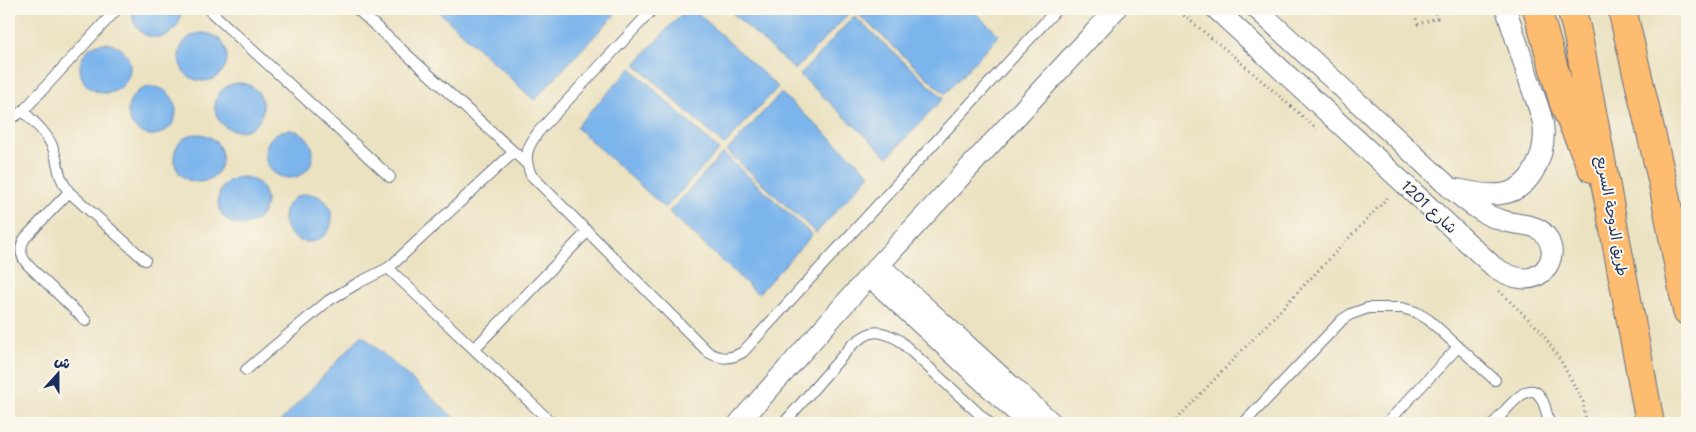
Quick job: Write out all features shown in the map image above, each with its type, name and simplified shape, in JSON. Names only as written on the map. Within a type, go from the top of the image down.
[{"type":"highway","points":[[1537,9],[1564,104],[1611,212]]},
{"type":"highway","name":"طريق الدوحة السريع","points":[[1571,9],[1577,31],[1650,423]]},
{"type":"highway","points":[[1622,9],[1663,184],[1687,311]]},
{"type":"street","points":[[739,423],[874,270],[1116,9]]},
{"type":"street","name":"شارع 1201","points":[[1216,9],[1494,267],[1508,276],[1524,278],[1538,274],[1545,269],[1549,262],[1552,248],[1547,238],[1537,228],[1529,224],[1508,222],[1488,216],[1471,206],[1257,9]]},
{"type":"street","name":"شارع 1201","points":[[1449,187],[1476,193],[1499,194],[1514,191],[1527,182],[1536,168],[1543,149],[1543,123],[1506,9]]},
{"type":"street","points":[[874,270],[1028,423]]},
{"type":"street","points":[[874,270],[1052,423]]},
{"type":"lane","points":[[9,120],[23,111],[117,9]]},
{"type":"lane","points":[[208,9],[390,177]]},
{"type":"lane","points":[[653,9],[539,131],[527,152],[527,164],[531,175],[708,352],[726,359],[735,357],[743,352],[1057,9]]},
{"type":"lane","points":[[362,11],[527,164]]},
{"type":"lane","points":[[23,111],[50,140],[56,156],[61,182],[145,260]]},
{"type":"lane","points":[[246,370],[328,301],[388,268],[514,152]]},
{"type":"lane","points":[[70,192],[25,238],[22,243],[21,255],[28,265],[86,321]]},
{"type":"lane","points":[[474,349],[588,231]]},
{"type":"lane","points":[[388,268],[552,423]]},
{"type":"lane","points":[[1244,423],[1336,325],[1351,314],[1368,308],[1402,308],[1416,312],[1429,320],[1495,380]]},
{"type":"lane","points":[[784,423],[852,345],[864,335],[883,332],[900,340],[989,423]]},
{"type":"lane","points":[[1387,423],[1458,346]]},
{"type":"lane","points":[[1494,423],[1520,395],[1525,391],[1532,390],[1538,393],[1549,423]]},
{"type":"path","points":[[1176,9],[1231,54],[1323,135]]},
{"type":"path","points":[[1413,9],[1418,24],[1437,18],[1434,9]]},
{"type":"path","points":[[1383,189],[1396,201]]},
{"type":"path","points":[[1173,423],[1390,195]]},
{"type":"path","points":[[1495,287],[1540,330],[1562,363],[1583,402],[1586,423]]},
{"type":"water","points":[[132,9],[180,9],[179,21],[167,35],[158,37],[148,36],[140,31],[134,22]]},
{"type":"water","points":[[436,9],[620,9],[534,100]]},
{"type":"water","points":[[686,9],[693,9],[778,87],[724,145],[635,64]]},
{"type":"water","points":[[728,9],[847,9],[850,12],[795,70]]},
{"type":"water","points":[[860,9],[971,9],[999,35],[945,94],[856,12]]},
{"type":"water","points":[[854,16],[943,98],[888,157],[800,75]]},
{"type":"water","points":[[198,33],[208,33],[217,37],[223,43],[226,48],[226,66],[217,77],[208,81],[198,81],[189,77],[183,71],[179,62],[179,52],[183,43],[189,37]]},
{"type":"water","points":[[105,43],[114,45],[125,54],[130,68],[128,77],[119,88],[105,93],[96,91],[85,82],[80,68],[82,59],[91,48]]},
{"type":"water","points":[[631,68],[719,150],[665,208],[576,127]]},
{"type":"water","points":[[234,83],[244,83],[253,87],[259,93],[262,98],[262,116],[253,127],[244,131],[234,131],[225,127],[219,121],[215,112],[215,102],[219,93],[225,87]]},
{"type":"water","points":[[147,87],[157,87],[166,91],[172,97],[175,102],[175,120],[166,131],[157,135],[147,135],[138,131],[132,125],[128,116],[128,106],[132,97],[138,91]]},
{"type":"water","points":[[781,93],[870,174],[816,233],[727,151]]},
{"type":"water","points":[[284,130],[294,130],[303,134],[309,140],[312,145],[312,163],[303,174],[294,178],[284,178],[275,174],[269,168],[265,159],[265,149],[269,140],[275,134]]},
{"type":"water","points":[[193,134],[203,134],[212,138],[218,144],[221,149],[221,167],[212,178],[203,182],[193,182],[184,178],[178,172],[174,163],[174,153],[178,144],[184,138]]},
{"type":"water","points":[[723,153],[812,235],[758,294],[669,212]]},
{"type":"water","points":[[237,177],[247,177],[256,181],[262,187],[265,192],[265,210],[256,221],[247,225],[237,225],[228,221],[222,215],[218,206],[218,196],[222,187],[228,181]]},
{"type":"water","points":[[303,194],[313,194],[322,198],[328,204],[331,209],[331,227],[322,238],[313,242],[303,242],[294,238],[288,232],[284,223],[284,213],[288,204],[294,198]]},
{"type":"water","points":[[362,335],[460,423],[279,423]]}]
